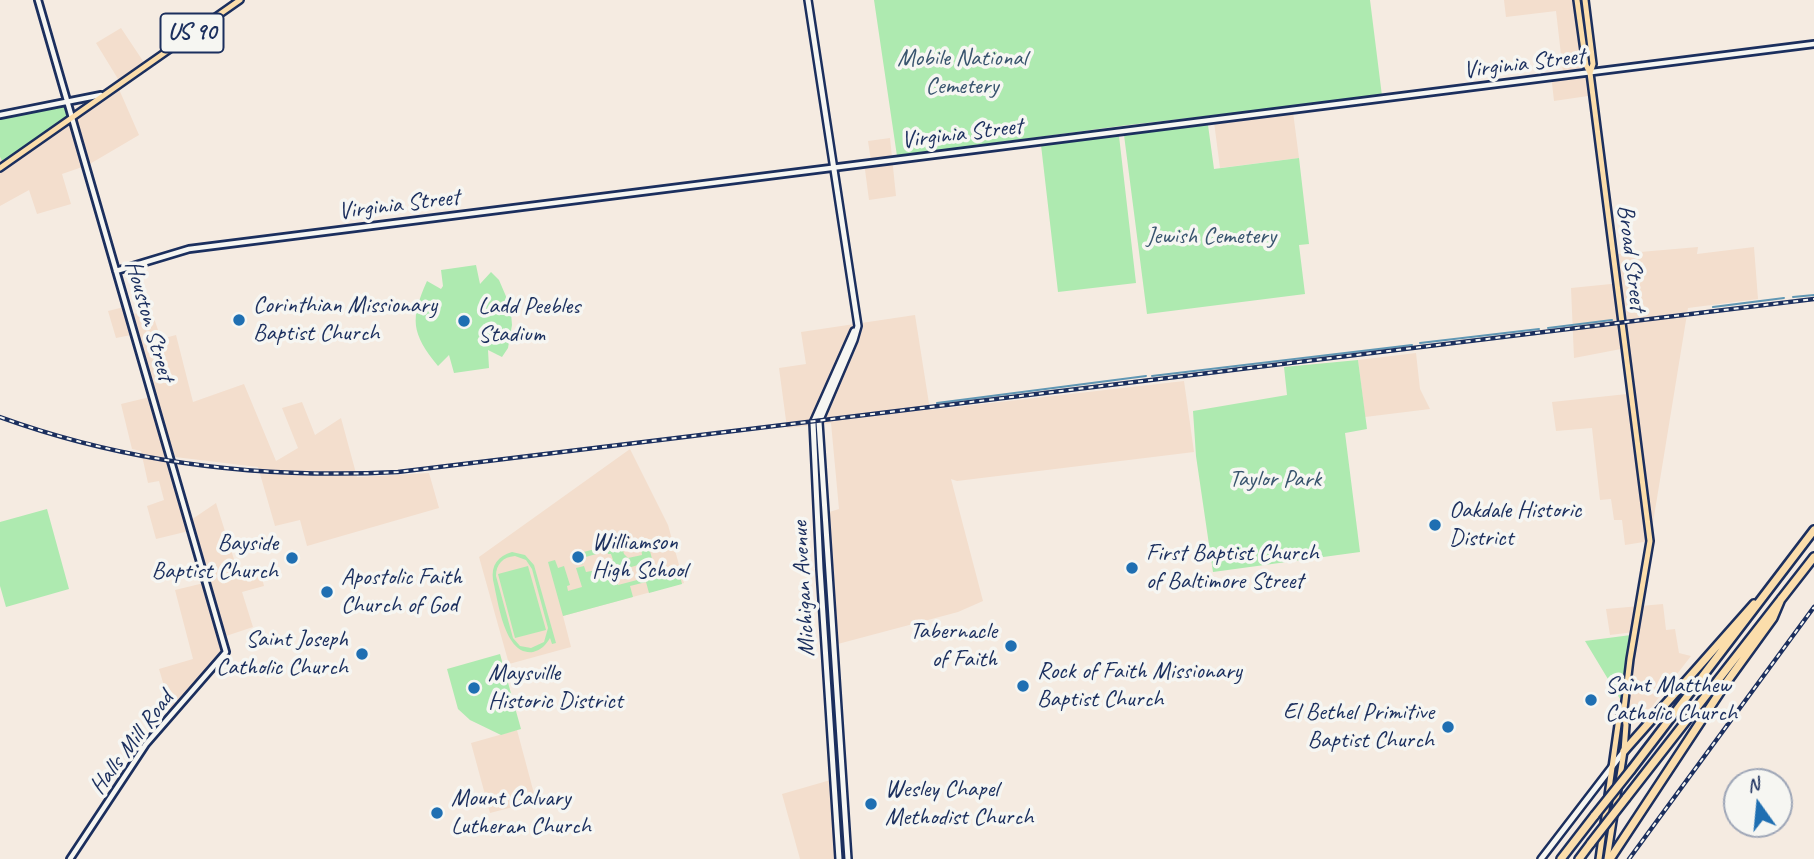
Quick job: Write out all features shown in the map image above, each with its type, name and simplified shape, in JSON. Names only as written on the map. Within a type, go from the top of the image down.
[{"type":"highway","points":[[1561,859],[1814,530]]},
{"type":"highway","points":[[1579,859],[1814,557]]},
{"type":"highway","points":[[1623,751],[1744,612],[1769,589]]},
{"type":"highway","points":[[1609,859],[1726,683],[1773,618],[1781,599]]},
{"type":"main road","name":"US 90","points":[[0,168],[240,0]]},
{"type":"main road","name":"Michigan Avenue","points":[[808,0],[858,326],[819,422],[848,859]]},
{"type":"main road","points":[[1577,0],[1586,65],[1590,73]]},
{"type":"main road","name":"Broad Street","points":[[1585,0],[1593,64],[1590,73],[1650,541],[1624,709]]},
{"type":"main road","name":"Michigan Avenue","points":[[839,859],[813,422],[858,326]]},
{"type":"main road","points":[[1609,859],[1626,725],[1624,709]]},
{"type":"main road","points":[[1599,859],[1619,718],[1624,709]]},
{"type":"main road","points":[[1541,859],[1623,751]]},
{"type":"street","name":"Houston Street","points":[[38,0],[226,652]]},
{"type":"street","name":"Virginia Street","points":[[116,271],[189,249],[1814,44]]},
{"type":"street","points":[[0,115],[101,95]]},
{"type":"street","name":"Halls Mill Road","points":[[70,859],[146,744],[226,652]]},
{"type":"shaded area","points":[[1504,0],[1576,0],[1588,96],[1554,101],[1551,74],[1563,72],[1556,11],[1506,17]]},
{"type":"shaded area","points":[[121,28],[147,67],[118,87],[139,135],[88,165],[62,174],[71,204],[37,214],[29,190],[0,206],[0,157],[5,167],[116,88],[118,79],[96,43]]},
{"type":"shaded area","points":[[1293,112],[1299,158],[1220,168],[1214,122]]},
{"type":"shaded area","points":[[890,138],[896,196],[869,200],[864,162],[871,161],[868,141]]},
{"type":"shaded area","points":[[1698,247],[1697,254],[1754,247],[1758,299],[1688,308],[1650,541],[1625,545],[1622,520],[1614,520],[1611,499],[1600,500],[1592,428],[1556,431],[1552,402],[1627,394],[1621,349],[1574,358],[1571,288],[1621,283],[1617,254]]},
{"type":"shaded area","points":[[124,307],[127,316],[151,309],[161,339],[176,335],[193,402],[244,384],[276,461],[298,448],[282,408],[302,402],[315,435],[341,418],[357,477],[429,473],[439,508],[307,546],[300,520],[275,526],[258,467],[175,457],[136,334],[116,338],[108,311]]},
{"type":"shaded area","points":[[915,315],[930,410],[1184,381],[1194,452],[957,481],[951,479],[983,601],[958,612],[834,645],[826,513],[839,509],[831,423],[787,428],[779,368],[806,364],[801,332]]},
{"type":"shaded area","points":[[1416,353],[1420,389],[1430,409],[1365,417],[1358,360]]},
{"type":"shaded area","points":[[150,397],[188,522],[216,503],[239,575],[260,570],[264,586],[242,592],[253,627],[220,638],[226,656],[218,659],[172,713],[159,669],[193,659],[175,590],[204,583],[189,531],[156,539],[147,506],[164,500],[159,481],[148,483],[141,451],[132,449],[121,404]]},
{"type":"shaded area","name":"Williamson High School","points":[[630,449],[668,525],[684,583],[563,616],[571,647],[509,664],[479,557]]},
{"type":"shaded area","points":[[1663,604],[1666,630],[1675,629],[1679,653],[1691,656],[1650,709],[1624,709],[1634,632],[1610,635],[1606,609]]},
{"type":"shaded area","points":[[517,730],[536,801],[490,813],[471,743]]},
{"type":"shaded area","points":[[834,779],[839,859],[800,859],[782,794]]},
{"type":"green space","name":"Mobile National Cemetery","points":[[874,0],[1370,0],[1382,96],[1128,125],[897,156]]},
{"type":"green space","points":[[67,102],[71,116],[4,165],[0,157],[0,115]]},
{"type":"green space","name":"Jewish Cemetery","points":[[1208,125],[1214,169],[1299,158],[1309,244],[1299,245],[1305,294],[1147,314],[1124,135]]},
{"type":"green space","points":[[1119,136],[1136,283],[1058,292],[1041,145]]},
{"type":"green space","name":"Ladd Peebles Stadium","points":[[476,265],[480,284],[491,272],[499,280],[510,301],[512,325],[508,348],[502,357],[488,350],[489,368],[454,373],[449,355],[438,366],[422,344],[416,325],[418,306],[427,281],[441,289],[443,286],[441,270]]},
{"type":"green space","name":"Taylor Park","points":[[1358,360],[1367,429],[1345,433],[1360,552],[1213,572],[1196,456],[1193,411],[1287,395],[1284,367]]},
{"type":"green space","points":[[47,509],[69,589],[6,607],[0,586],[0,522]]},
{"type":"green space","points":[[629,540],[631,544],[622,547],[624,554],[628,558],[642,555],[641,546],[648,543],[654,567],[640,571],[638,565],[621,570],[618,564],[604,568],[613,560],[607,551],[582,558],[583,564],[579,565],[576,554]]},
{"type":"green space","points":[[512,552],[525,555],[534,565],[556,643],[552,644],[550,638],[538,650],[523,651],[509,636],[500,613],[493,580],[496,562]],"holes":[[[515,556],[526,560],[532,569],[548,628],[544,642],[531,648],[520,646],[513,638],[496,576],[499,565],[507,558]]]},
{"type":"green space","points":[[555,560],[558,568],[564,566],[570,585],[567,586],[568,591],[582,587],[576,568],[584,566],[586,572],[618,566],[619,570],[614,572],[618,585],[641,579],[640,573],[678,568],[682,584],[649,593],[646,582],[630,586],[633,597],[563,616],[548,562]]},
{"type":"green space","points":[[528,566],[546,630],[515,638],[498,574]]},
{"type":"green space","points":[[1631,635],[1621,698],[1620,699],[1585,641]]},
{"type":"green space","points":[[500,654],[521,729],[501,735],[470,720],[458,709],[447,669]]},
{"type":"waterway","points":[[1793,297],[1814,295]]},
{"type":"waterway","points":[[1713,307],[1784,298]]},
{"type":"waterway","points":[[1548,328],[1612,320]]},
{"type":"waterway","points":[[1420,343],[1539,329]]},
{"type":"waterway","points":[[1152,376],[1412,345]]},
{"type":"waterway","points":[[937,403],[1146,376]]},
{"type":"railway","points":[[0,417],[97,446],[196,464],[297,473],[398,472],[1814,299]]},
{"type":"railway","points":[[1629,859],[1814,607]]},
{"type":"place","name":"Corinthian Missionary Baptist Church","points":[[239,320]]},
{"type":"place","name":"Ladd Peebles Stadium","points":[[464,321]]},
{"type":"place","name":"Oakdale Historic District","points":[[1435,525]]},
{"type":"place","name":"Williamson High School","points":[[578,557]]},
{"type":"place","name":"Bayside Baptist Church","points":[[292,558]]},
{"type":"place","name":"First Baptist Church of Baltimore Street","points":[[1132,568]]},
{"type":"place","name":"Apostolic Faith Church of God","points":[[327,592]]},
{"type":"place","name":"Tabernacle of Faith","points":[[1011,646]]},
{"type":"place","name":"Saint Joseph Catholic Church","points":[[362,654]]},
{"type":"place","name":"Rock of Faith Missionary Baptist Church","points":[[1023,686]]},
{"type":"place","name":"Maysville Historic District","points":[[474,688]]},
{"type":"place","name":"Saint Matthew Catholic Church","points":[[1591,700]]},
{"type":"place","name":"El Bethel Primitive Baptist Church","points":[[1448,727]]},
{"type":"place","name":"Wesley Chapel Methodist Church","points":[[871,804]]},
{"type":"place","name":"Mount Calvary Lutheran Church","points":[[437,813]]}]
